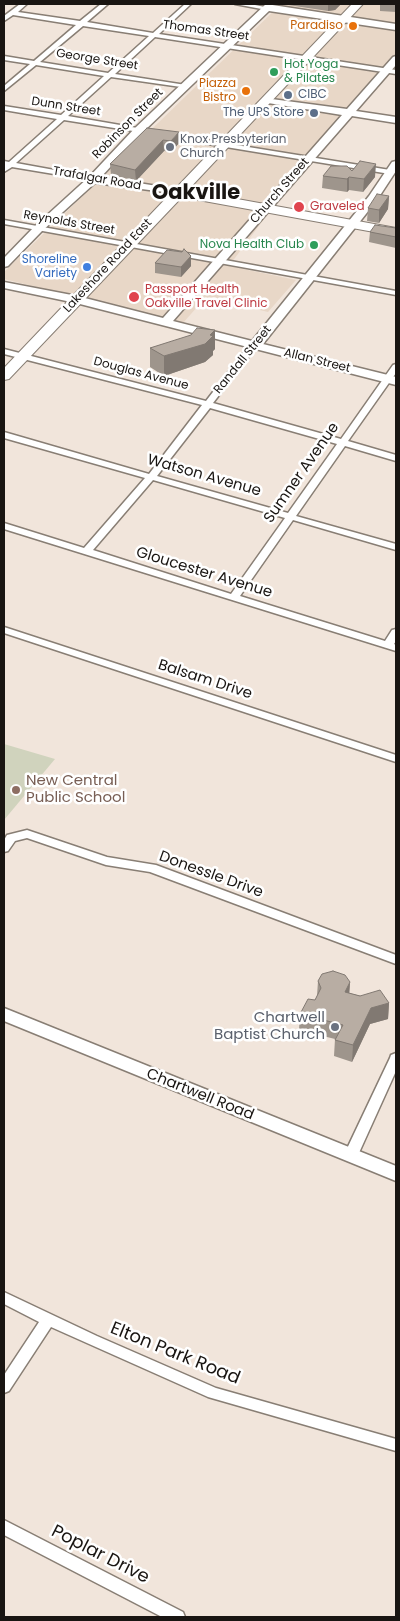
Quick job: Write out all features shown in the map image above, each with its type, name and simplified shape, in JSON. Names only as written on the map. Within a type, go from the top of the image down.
[{"type":"main road","name":"Lakeshore Road East","points":[[4,376],[176,192],[268,100],[358,4]]},
{"type":"main road","name":"Trafalgar Road","points":[[176,192],[396,232]]},
{"type":"street","points":[[4,20],[24,4]]},
{"type":"street","points":[[4,89],[104,4]]},
{"type":"street","points":[[4,170],[7,163],[110,75],[188,4]]},
{"type":"street","points":[[238,4],[269,6],[396,27]]},
{"type":"street","name":"Robinson Street","points":[[4,264],[38,229],[93,179],[139,130],[269,6]]},
{"type":"street","name":"Thomas Street","points":[[13,13],[392,71]]},
{"type":"street","name":"George Street","points":[[4,58],[186,87]]},
{"type":"street","name":"Church Street","points":[[165,323],[349,113],[392,71],[396,59]]},
{"type":"street","points":[[268,100],[396,120]]},
{"type":"street","name":"Dunn Street","points":[[4,108],[308,159],[393,170]]},
{"type":"street","name":"Trafalgar Road","points":[[7,163],[176,192]]},
{"type":"street","name":"Randall Street","points":[[86,552],[151,477],[253,346],[352,225],[393,170]]},
{"type":"street","name":"Reynolds Street","points":[[4,222],[396,293]]},
{"type":"street","name":"Allan Street","points":[[4,286],[76,300],[392,380]]},
{"type":"street","name":"Douglas Avenue","points":[[4,352],[207,404],[396,458]]},
{"type":"street","name":"Sumner Avenue","points":[[234,597],[341,443],[392,380],[396,367]]},
{"type":"street","name":"Watson Avenue","points":[[4,435],[396,547]]},
{"type":"street","name":"Gloucester Avenue","points":[[4,526],[392,647]]},
{"type":"street","name":"Balsam Drive","points":[[4,630],[396,759]]},
{"type":"street","points":[[392,647],[396,632]]},
{"type":"street","name":"Donessle Drive","points":[[4,848],[12,838],[27,834],[106,861],[152,868],[396,960]]},
{"type":"street","name":"Chartwell Road","points":[[4,1014],[396,1174]]},
{"type":"street","points":[[351,1156],[396,1058]]},
{"type":"street","name":"Elton Park Road","points":[[4,1298],[213,1393],[396,1445]]},
{"type":"street","points":[[4,1386],[49,1319]]},
{"type":"street","name":"Poplar Drive","points":[[4,1527],[177,1617]]},
{"type":"shaded area","points":[[281,4],[396,4],[396,55],[338,120],[229,266],[296,280],[268,312],[206,297],[183,323],[4,279],[4,272]]},
{"type":"green space","name":"New Central Public School","points":[[4,744],[55,759],[4,820]]},
{"type":"building","points":[[147,128],[179,132],[171,141],[163,140],[135,170],[110,164]]},
{"type":"building","points":[[360,161],[376,164],[364,179],[323,176],[331,166],[347,166],[352,171]]},
{"type":"building","points":[[377,194],[389,196],[379,210],[368,208]]},
{"type":"building","points":[[375,225],[396,228],[396,237],[370,232]]},
{"type":"building","points":[[184,249],[191,256],[181,267],[155,263],[167,250],[182,252]]},
{"type":"building","points":[[197,328],[215,330],[210,335],[213,336],[205,344],[164,356],[150,348],[191,335]]},
{"type":"building","points":[[333,971],[345,975],[350,982],[345,992],[360,996],[380,990],[389,1003],[371,1008],[353,1045],[335,1040],[343,1025],[300,1014],[308,999],[315,1000],[321,988],[318,981],[322,974]]},
{"type":"place","name":"Paradiso","points":[[353,26]]},
{"type":"place","name":"Hot Yoga & Pilates","points":[[274,72]]},
{"type":"place","name":"Piazza Bistro","points":[[246,91]]},
{"type":"place","name":"CIBC","points":[[288,95]]},
{"type":"place","name":"The UPS Store","points":[[314,113]]},
{"type":"place","name":"Knox Presbyterian Church","points":[[170,147]]},
{"type":"place","name":"Graveled","points":[[299,207]]},
{"type":"place","name":"Nova Health Club","points":[[314,245]]},
{"type":"place","name":"Shoreline Variety","points":[[87,267]]},
{"type":"place","name":"Passport Health Oakville Travel Clinic","points":[[134,297]]},
{"type":"place","name":"New Central Public School","points":[[16,790]]},
{"type":"place","name":"Chartwell Baptist Church","points":[[335,1027]]},
{"type":"district","name":"Oakville","points":[[196,194]]}]
